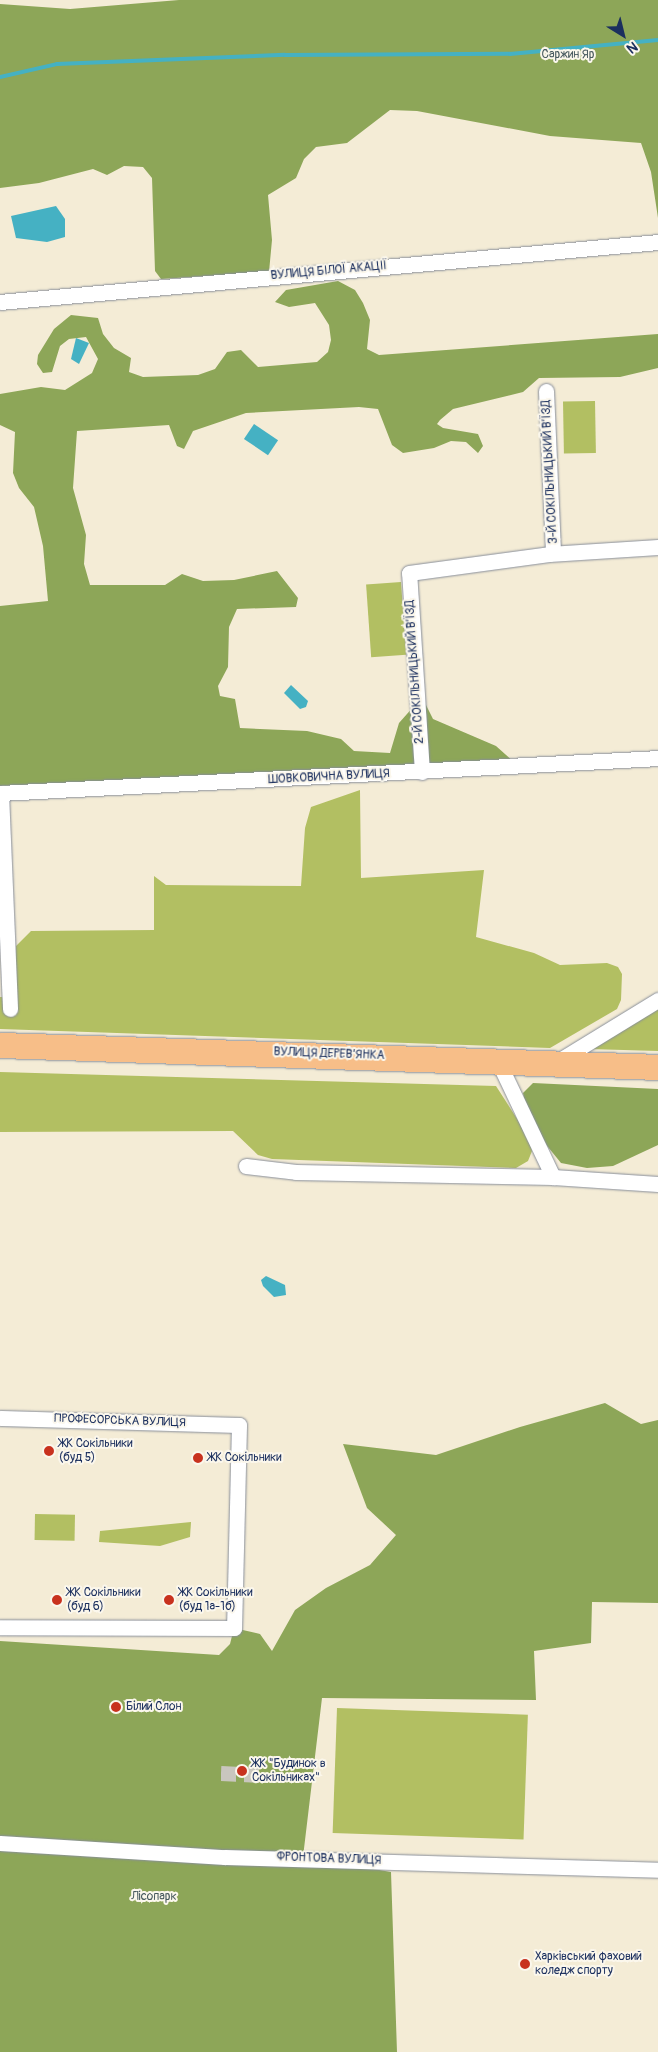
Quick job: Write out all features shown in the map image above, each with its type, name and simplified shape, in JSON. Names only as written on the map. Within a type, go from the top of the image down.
[{"type":"main road","name":"ВУЛИЦЯ ДЕРЕВ’ЯНКА","points":[[0,1045],[497,1059],[658,1067]]},
{"type":"street","name":"ВУЛИЦЯ БІЛОЇ АКАЦІЇ","points":[[0,302],[658,242]]},
{"type":"street","name":"3-Й СОКІЛЬНИЦЬКИЙ В’ЇЗД","points":[[546,391],[553,554]]},
{"type":"street","points":[[553,554],[658,547]]},
{"type":"street","name":"2-Й СОКІЛЬНИЦЬКИЙ В’ЇЗД","points":[[422,772],[408,572],[553,554]]},
{"type":"street","name":"ШОВКОВИЧНА ВУЛИЦЯ","points":[[1,793],[658,758]]},
{"type":"street","points":[[1,793],[10,1009]]},
{"type":"street","points":[[554,1063],[658,1000]]},
{"type":"street","points":[[497,1059],[553,1177]]},
{"type":"street","points":[[246,1166],[296,1172],[553,1177],[658,1184]]},
{"type":"street","name":"ПРОФЕСОРСЬКА ВУЛИЦЯ","points":[[0,1418],[239,1425],[234,1628],[0,1627]]},
{"type":"street","name":"ФРОНТОВА ВУЛИЦЯ","points":[[0,1843],[225,1858],[658,1870]]},
{"type":"green space","name":"Саржин Яр","points":[[179,0],[658,0],[658,218],[651,172],[641,143],[550,136],[417,111],[390,110],[347,143],[316,147],[304,159],[296,178],[268,195],[272,240],[269,272],[161,279],[155,271],[152,178],[143,167],[124,166],[107,175],[93,169],[39,183],[0,188],[0,4],[70,9]]},
{"type":"green space","points":[[338,281],[355,290],[363,303],[370,320],[367,349],[379,355],[658,334],[658,368],[620,377],[539,378],[523,392],[453,409],[437,424],[443,428],[478,434],[483,446],[478,453],[466,442],[451,441],[434,448],[403,453],[392,445],[378,409],[359,407],[246,413],[193,431],[184,449],[177,446],[169,425],[77,431],[73,488],[86,535],[84,564],[90,585],[165,585],[182,574],[203,581],[234,580],[277,571],[298,598],[296,607],[237,609],[229,627],[228,667],[218,686],[220,696],[235,699],[240,728],[307,731],[341,739],[354,751],[390,753],[399,723],[422,697],[433,719],[496,746],[514,762],[0,786],[0,606],[48,601],[43,546],[34,507],[19,488],[13,473],[15,432],[0,425],[0,394],[41,387],[65,390],[92,373],[98,359],[86,337],[69,339],[60,346],[52,372],[43,373],[37,364],[38,355],[54,329],[71,315],[98,318],[103,334],[114,348],[131,358],[129,372],[143,377],[198,375],[215,369],[227,352],[241,350],[258,367],[317,362],[328,352],[331,340],[329,325],[315,303],[289,307],[275,302],[286,290]]},
{"type":"green space","points":[[595,401],[596,453],[564,454],[563,402]]},
{"type":"green space","points":[[401,582],[406,655],[371,657],[366,584]]},
{"type":"green space","points":[[360,790],[361,878],[484,870],[476,937],[534,953],[560,965],[607,963],[618,967],[622,974],[621,1000],[617,1009],[550,1048],[0,1029],[0,997],[15,997],[16,946],[31,931],[154,930],[154,876],[166,885],[301,886],[305,828],[311,807]]},
{"type":"green space","points":[[658,1004],[658,1051],[589,1049]]},
{"type":"green space","points":[[0,1072],[496,1086],[530,1139],[532,1151],[528,1161],[516,1168],[272,1159],[258,1155],[233,1131],[0,1132]]},
{"type":"green space","points":[[533,1083],[658,1089],[658,1145],[613,1166],[587,1168],[561,1163],[539,1136],[525,1104],[523,1093]]},
{"type":"green space","name":"Лісопарк","points":[[605,1403],[641,1424],[658,1420],[658,1603],[592,1602],[591,1643],[534,1651],[536,1700],[322,1698],[303,1857],[391,1872],[397,2052],[0,2052],[0,1641],[219,1655],[230,1644],[234,1628],[260,1634],[272,1651],[295,1610],[326,1588],[370,1565],[396,1535],[367,1508],[343,1444],[436,1455],[520,1427]]},
{"type":"green space","points":[[35,1514],[75,1515],[75,1541],[35,1540]]},
{"type":"green space","points":[[191,1522],[190,1537],[160,1546],[99,1542],[100,1531]]},
{"type":"green space","points":[[337,1708],[528,1715],[524,1840],[333,1833]]},
{"type":"water","points":[[56,206],[65,219],[65,237],[47,242],[16,238],[11,216]]},
{"type":"water","points":[[76,338],[89,343],[79,364],[71,359]]},
{"type":"water","points":[[254,424],[278,440],[268,455],[244,439]]},
{"type":"water","points":[[291,685],[308,701],[306,707],[300,709],[284,693]]},
{"type":"water","points":[[266,1276],[285,1285],[286,1295],[274,1297],[263,1286],[261,1280]]},
{"type":"waterway","points":[[0,77],[57,64],[285,55],[510,54],[658,40]]},
{"type":"tunnel","points":[[221,1773],[263,1775]]},
{"type":"place","name":"ЖК Сокільники (буд 5)","points":[[49,1451]]},
{"type":"place","name":"ЖК Сокільники","points":[[198,1458]]},
{"type":"place","name":"ЖК Сокільники (буд 6)","points":[[57,1600]]},
{"type":"place","name":"ЖК Сокільники (буд 1а-1б)","points":[[169,1600]]},
{"type":"place","name":"Білий Слон","points":[[116,1707]]},
{"type":"place","name":"ЖК \"Будинок в Сокільниках\"","points":[[242,1771]]},
{"type":"place","name":"Харківський фаховий коледж спорту","points":[[525,1964]]}]
